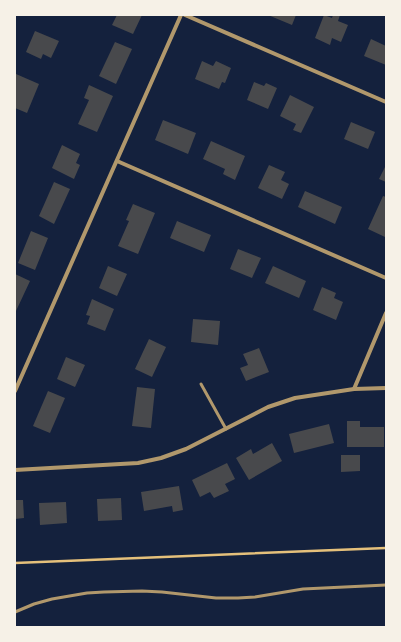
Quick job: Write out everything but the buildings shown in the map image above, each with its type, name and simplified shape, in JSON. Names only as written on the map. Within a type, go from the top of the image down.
[{"type":"street","points":[[15,391],[181,15]]},
{"type":"street","points":[[185,15],[386,102]]},
{"type":"street","points":[[117,161],[386,278]]},
{"type":"street","points":[[354,389],[386,313]]},
{"type":"street","points":[[15,470],[138,463],[161,458],[186,449],[268,408],[295,398],[354,389],[386,388]]},
{"type":"lane","points":[[201,384],[226,429]]},
{"type":"lane","points":[[15,612],[34,604],[52,599],[70,595],[98,592],[142,591],[216,598],[238,598],[255,597],[304,589],[386,585]]},
{"type":"path","points":[[15,564],[386,548]]}]
